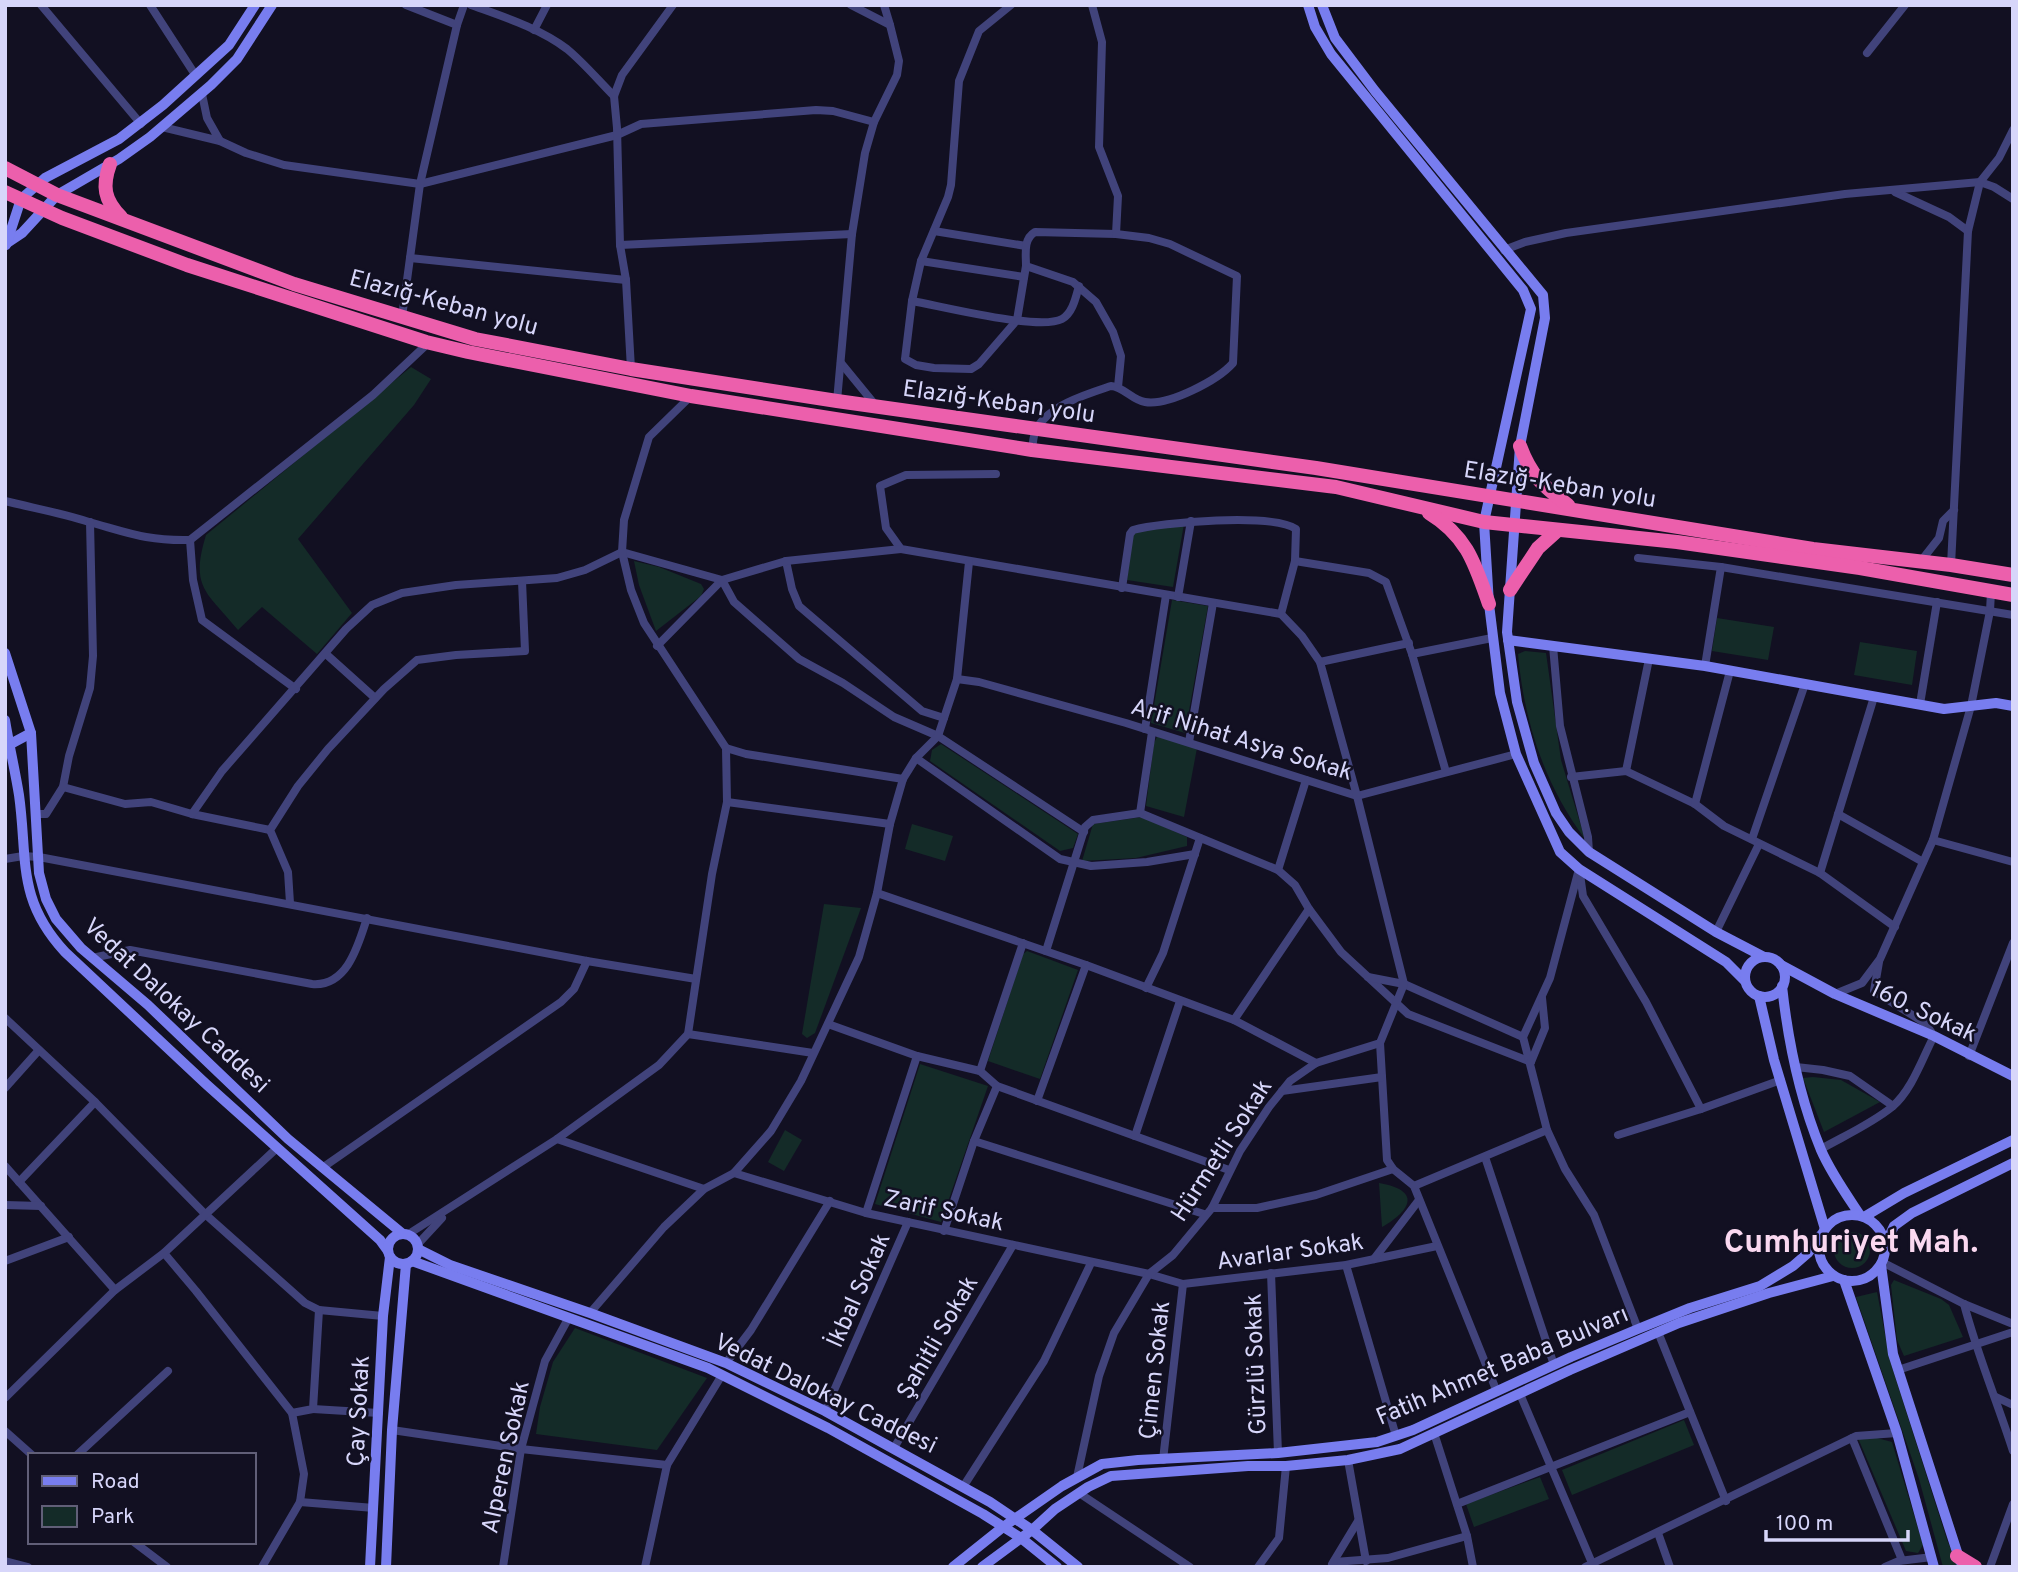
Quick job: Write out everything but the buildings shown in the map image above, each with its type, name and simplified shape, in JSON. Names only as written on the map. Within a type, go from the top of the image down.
[{"type":"highway","points":[[110,164],[105,180],[106,196],[114,210],[125,220]]},
{"type":"highway","name":"Elazığ-Keban yolu","points":[[5,168],[57,195],[293,284],[475,339],[631,369],[837,401],[1316,468],[1813,548],[2013,575]]},
{"type":"highway","name":"Elazığ-Keban yolu","points":[[5,192],[42,210],[187,265],[426,342],[468,352],[691,396],[1032,450],[1336,487],[1484,522],[1743,551],[2013,595]]},
{"type":"highway","points":[[1520,446],[1530,470],[1541,484],[1572,508]]},
{"type":"highway","points":[[1418,507],[1449,527],[1468,548],[1489,604]]},
{"type":"highway","points":[[1510,590],[1538,548],[1559,530]]},
{"type":"highway","points":[[1960,1561],[1975,1567]]},
{"type":"main road","points":[[6,245],[21,200],[45,178],[119,139],[141,124],[229,45],[255,5]]},
{"type":"main road","points":[[6,245],[22,233],[57,195],[110,164],[202,94],[237,59],[272,5]]},
{"type":"main road","points":[[1308,5],[1315,27],[1331,54],[1523,290],[1531,305],[1484,522],[1492,638],[1500,693],[1516,754],[1560,852],[1579,869],[1714,955],[1759,996],[1772,995],[1783,984]]},
{"type":"main road","points":[[1322,5],[1335,38],[1504,250],[1538,288],[1545,302],[1545,318],[1520,446],[1508,640],[1517,702],[1534,763],[1556,813],[1569,832],[1589,852],[1716,932],[1781,965],[1785,1012],[1796,1067],[1821,1149],[1832,1172],[1862,1216],[1878,1226],[1885,1245]]},
{"type":"main road","points":[[1508,640],[1705,666],[1944,709],[1996,703],[2013,706]]},
{"type":"main road","name":"Vedat Dalokay Caddesi","points":[[5,653],[32,733],[39,873],[46,899],[57,919],[92,958],[148,1005],[288,1139],[405,1235]]},
{"type":"main road","points":[[24,706],[10,711],[5,718],[7,746],[19,796],[23,856],[36,914],[55,942],[380,1240],[389,1254],[397,1263],[409,1263],[417,1247],[405,1235],[390,1241],[389,1254]]},
{"type":"main road","points":[[7,746],[32,733]]},
{"type":"main road","points":[[1745,981],[1747,968],[1757,959],[1764,957]]},
{"type":"main road","name":"160. Sokak","points":[[1781,965],[1835,994],[1934,1036],[2013,1076]]},
{"type":"main road","name":"160. Sokak","points":[[1783,984],[1818,985]]},
{"type":"main road","points":[[1759,996],[1823,1232]]},
{"type":"main road","points":[[1881,1264],[1865,1279],[1839,1278],[1825,1268],[1820,1257],[1819,1246],[1823,1232],[1837,1218],[1848,1215],[1862,1216],[2013,1140]]},
{"type":"main road","points":[[1960,1561],[1898,1370],[1887,1318],[1881,1264],[1885,1245],[1894,1226],[1912,1213],[2013,1163]]},
{"type":"main road","name":"Fatih Ahmet Baba Bulvarı","points":[[953,1567],[1003,1527],[1101,1464],[1278,1453],[1377,1442],[1396,1436],[1638,1329],[1690,1308],[1760,1286],[1793,1266],[1808,1253],[1823,1232]]},
{"type":"main road","name":"Vedat Dalokay Caddesi","points":[[417,1247],[450,1265],[726,1363],[894,1448],[963,1487],[1032,1530],[1078,1567]]},
{"type":"main road","name":"Çay Sokak","points":[[370,1567],[383,1316],[389,1254]]},
{"type":"main road","name":"Vedat Dalokay Caddesi","points":[[409,1263],[618,1334],[722,1375],[828,1428],[1003,1527],[1057,1567]]},
{"type":"main road","name":"Çay Sokak","points":[[386,1567],[392,1430],[409,1263]]},
{"type":"main road","points":[[1839,1278],[1898,1433],[1933,1562]]},
{"type":"main road","name":"Fatih Ahmet Baba Bulvarı","points":[[982,1567],[1032,1530],[1055,1509],[1111,1476],[1248,1466],[1286,1466],[1348,1460],[1400,1449],[1679,1322],[1769,1293],[1839,1278]]},
{"type":"street","points":[[41,5],[141,124]]},
{"type":"street","points":[[150,5],[196,76]]},
{"type":"street","points":[[406,5],[457,25]]},
{"type":"street","points":[[402,318],[419,184],[464,5]]},
{"type":"street","points":[[471,5],[534,30],[569,51],[614,96]]},
{"type":"street","points":[[534,30],[547,5]]},
{"type":"street","points":[[631,369],[626,281],[620,245],[614,96],[622,75],[673,5]]},
{"type":"street","points":[[851,5],[890,25]]},
{"type":"street","points":[[837,401],[852,234],[865,153],[874,122],[897,75],[898,49],[884,5]]},
{"type":"street","points":[[1011,5],[979,31],[959,81],[951,185],[921,261],[912,301],[905,359],[916,365],[971,369],[979,363],[1017,320],[1026,266],[1026,246],[1030,235],[1035,232],[1116,234],[1149,238],[1170,244],[1237,276],[1233,363],[1226,371],[1174,398],[1158,401],[1145,402],[1118,387],[1105,388],[1048,415],[1035,429],[1032,450]]},
{"type":"street","points":[[1092,5],[1102,42],[1098,147],[1118,196],[1116,234]]},
{"type":"street","points":[[1867,53],[1905,5]]},
{"type":"street","points":[[202,94],[211,128],[220,141]]},
{"type":"street","points":[[162,127],[220,141],[246,153],[285,164],[419,184],[617,135],[641,124],[793,111],[833,111],[874,122]]},
{"type":"street","points":[[1951,565],[1968,231],[1980,182],[1999,158],[2013,130]]},
{"type":"street","points":[[1504,250],[1525,242],[1566,233],[1730,209],[1980,182],[2013,199]]},
{"type":"street","points":[[1893,191],[1949,216],[1968,231]]},
{"type":"street","points":[[934,231],[1026,246]]},
{"type":"street","points":[[620,245],[852,234]]},
{"type":"street","points":[[410,258],[626,281]]},
{"type":"street","points":[[921,261],[1024,276]]},
{"type":"street","points":[[1026,266],[1060,276],[1079,286],[1096,302],[1117,341],[1122,363],[1118,387]]},
{"type":"street","points":[[912,301],[1040,323],[1062,319],[1069,312],[1079,286]]},
{"type":"street","points":[[5,501],[90,522],[126,534],[160,541],[190,540],[373,395],[424,347],[426,342]]},
{"type":"street","points":[[841,363],[877,407]]},
{"type":"street","points":[[405,1235],[449,1210],[557,1139],[659,1065],[688,1034],[712,874],[727,802],[726,748],[644,623],[631,590],[622,552],[624,520],[649,437],[691,396]]},
{"type":"street","points":[[901,550],[886,528],[880,486],[906,475],[996,474]]},
{"type":"street","points":[[1921,561],[1939,538],[1944,521],[1954,510]]},
{"type":"street","points":[[1178,597],[1191,521]]},
{"type":"street","points":[[1122,588],[1130,534],[1133,530],[1191,521],[1272,522],[1293,527],[1297,533],[1295,561],[1281,614]]},
{"type":"street","points":[[37,814],[46,814],[63,787],[69,756],[90,688],[93,656],[90,522]]},
{"type":"street","points":[[190,540],[193,580],[202,620],[296,689]]},
{"type":"street","points":[[657,646],[722,580],[786,561],[901,550],[1281,614],[1302,636],[1320,662],[1404,984],[1380,1043],[1387,1160],[1393,1169],[1414,1186],[1497,1392]]},
{"type":"street","points":[[192,814],[222,771],[346,629],[372,605],[402,593],[456,585],[557,578],[585,570],[622,552],[722,580],[734,602],[799,659],[894,717],[938,736],[1084,832]]},
{"type":"street","points":[[1638,558],[1721,567],[2013,615]]},
{"type":"street","points":[[786,561],[799,606],[922,711],[944,718]]},
{"type":"street","points":[[1295,561],[1369,573],[1386,582],[1409,643],[1446,772]]},
{"type":"street","points":[[590,1313],[664,1227],[704,1189],[734,1173],[771,1131],[801,1081],[859,957],[877,893],[890,824],[903,779],[916,758],[938,736],[957,679],[969,562]]},
{"type":"street","points":[[1705,666],[1721,567]]},
{"type":"street","points":[[270,830],[327,749],[375,698],[417,660],[526,651],[522,581]]},
{"type":"street","points":[[1835,994],[1862,983],[1880,959],[1933,840],[1971,706],[1990,611],[1991,592]]},
{"type":"street","points":[[1140,813],[1166,595]]},
{"type":"street","points":[[1920,704],[1937,602]]},
{"type":"street","points":[[1189,743],[1213,603]]},
{"type":"street","points":[[1412,654],[1492,638]]},
{"type":"street","points":[[1320,662],[1409,643]]},
{"type":"street","points":[[1553,646],[1560,726],[1588,837],[1589,852]]},
{"type":"street","points":[[326,654],[375,698]]},
{"type":"street","points":[[1626,771],[1649,659]]},
{"type":"street","points":[[1695,804],[1730,671]]},
{"type":"street","name":"Arif Nihat Asya Sokak","points":[[957,679],[979,682],[1149,730],[1357,796],[1516,754]]},
{"type":"street","points":[[1716,932],[1756,841],[1805,684]]},
{"type":"street","points":[[1820,873],[1874,697]]},
{"type":"street","points":[[726,748],[746,754],[903,779]]},
{"type":"street","points":[[916,758],[1060,859],[1091,866],[1147,862],[1195,854]]},
{"type":"street","points":[[1571,777],[1626,771],[1695,804],[1724,826],[1820,873],[1895,927]]},
{"type":"street","points":[[1278,870],[1306,780]]},
{"type":"street","points":[[63,787],[125,804],[151,802],[192,814],[270,830]]},
{"type":"street","points":[[727,802],[890,824]]},
{"type":"street","points":[[1046,951],[1085,827],[1093,820],[1140,813],[1278,870],[1294,885],[1341,953],[1408,1014],[1531,1062]]},
{"type":"street","points":[[1838,814],[1923,862]]},
{"type":"street","points":[[270,830],[290,878],[290,903]]},
{"type":"street","points":[[1146,988],[1163,953],[1200,838]]},
{"type":"street","points":[[1933,840],[2013,862]]},
{"type":"street","points":[[5,859],[39,857],[587,961],[696,979]]},
{"type":"street","points":[[1579,869],[1583,897],[1646,1002],[1701,1110]]},
{"type":"street","points":[[1579,869],[1550,978],[1523,1037],[1547,1130],[1565,1169],[1594,1215],[1638,1329]]},
{"type":"street","points":[[877,893],[1086,965],[1234,1020],[1317,1063]]},
{"type":"street","points":[[1572,897],[1583,897]]},
{"type":"street","points":[[1234,1020],[1309,909]]},
{"type":"street","points":[[92,958],[130,950],[312,984],[326,984],[344,972],[359,944],[367,918]]},
{"type":"street","points":[[980,1071],[1023,943]]},
{"type":"street","points":[[1969,1056],[2013,943]]},
{"type":"street","points":[[1821,1149],[1893,1106],[1911,1083],[1934,1036],[1925,1023],[1874,991],[1880,959]]},
{"type":"street","points":[[322,1168],[561,1002],[574,989],[587,961]]},
{"type":"street","points":[[1037,1101],[1086,965]]},
{"type":"street","points":[[1368,977],[1404,984],[1523,1037]]},
{"type":"street","points":[[1531,1062],[1545,1028],[1542,997]]},
{"type":"street","points":[[1135,1136],[1180,1001]]},
{"type":"street","points":[[5,1018],[95,1102],[205,1214],[305,1303],[319,1310],[383,1316]]},
{"type":"street","points":[[828,1024],[917,1056],[980,1071],[997,1086],[1229,1170]]},
{"type":"street","points":[[688,1034],[814,1053]]},
{"type":"street","name":"Hürmetli Sokak","points":[[1077,1477],[1099,1376],[1114,1333],[1149,1273],[1173,1255],[1208,1211],[1229,1170],[1269,1107],[1290,1081],[1317,1063],[1380,1043]]},
{"type":"street","points":[[5,1088],[39,1050]]},
{"type":"street","points":[[866,1213],[917,1056]]},
{"type":"street","points":[[1796,1067],[1850,1076],[1893,1106]]},
{"type":"street","points":[[1282,1091],[1382,1077]]},
{"type":"street","points":[[1618,1135],[1701,1110],[1780,1080]]},
{"type":"street","points":[[944,1231],[974,1141],[997,1086]]},
{"type":"street","points":[[19,1182],[95,1102]]},
{"type":"street","points":[[1414,1186],[1547,1130]]},
{"type":"street","points":[[557,1139],[704,1189]]},
{"type":"street","points":[[974,1141],[1208,1211],[1257,1208],[1316,1195],[1393,1169]]},
{"type":"street","points":[[6,1396],[115,1290],[163,1253],[277,1147]]},
{"type":"street","points":[[1485,1157],[1554,1365]]},
{"type":"street","points":[[5,1166],[115,1290]]},
{"type":"street","name":"Zarif Sokak","points":[[734,1173],[866,1213],[1091,1263],[1149,1273]]},
{"type":"street","points":[[1374,1259],[1419,1200]]},
{"type":"street","points":[[726,1363],[751,1329],[830,1201]]},
{"type":"street","points":[[5,1205],[41,1206]]},
{"type":"street","points":[[417,1247],[449,1210]]},
{"type":"street","name":"İkbal Sokak","points":[[825,1412],[908,1222]]},
{"type":"street","points":[[5,1261],[69,1237]]},
{"type":"street","name":"Şahitli Sokak","points":[[894,1448],[1013,1245]]},
{"type":"street","name":"Avarlar Sokak","points":[[1149,1273],[1182,1284],[1346,1265],[1437,1246]]},
{"type":"street","points":[[163,1253],[203,1299],[292,1413],[304,1474],[300,1502],[265,1565]]},
{"type":"street","points":[[963,1487],[1044,1361],[1091,1263]]},
{"type":"street","points":[[1881,1264],[2013,1324]]},
{"type":"street","points":[[1346,1265],[1396,1436]]},
{"type":"street","name":"Gürzlü Sokak","points":[[1271,1273],[1278,1453]]},
{"type":"street","name":"Çimen Sokak","points":[[1163,1460],[1182,1284]]},
{"type":"street","points":[[1964,1304],[1975,1345],[1996,1397],[2013,1451]]},
{"type":"street","points":[[313,1409],[319,1310]]},
{"type":"street","name":"Alperen Sokak","points":[[503,1567],[521,1449],[545,1361],[568,1319]]},
{"type":"street","points":[[1658,1332],[1726,1501]]},
{"type":"street","points":[[1898,1370],[2013,1332]]},
{"type":"street","points":[[79,1453],[168,1371]]},
{"type":"street","points":[[645,1567],[667,1465],[722,1375]]},
{"type":"street","points":[[1520,1394],[1589,1565],[1852,1438],[1898,1433]]},
{"type":"street","points":[[1996,1397],[2013,1405]]},
{"type":"street","points":[[292,1413],[313,1409],[379,1413]]},
{"type":"street","points":[[1457,1504],[1690,1412]]},
{"type":"street","points":[[392,1430],[521,1449],[667,1465]]},
{"type":"street","points":[[5,1432],[30,1453]]},
{"type":"street","points":[[1434,1433],[1467,1536],[1473,1567]]},
{"type":"street","points":[[1852,1438],[1902,1560]]},
{"type":"street","points":[[1348,1460],[1366,1561]]},
{"type":"street","points":[[1258,1567],[1279,1538],[1286,1466]]},
{"type":"street","points":[[1079,1493],[1190,1567]]},
{"type":"street","points":[[300,1502],[374,1508]]},
{"type":"street","points":[[1990,1567],[2013,1504]]},
{"type":"street","points":[[1332,1564],[1359,1521]]},
{"type":"street","points":[[1658,1533],[1670,1567]]},
{"type":"street","points":[[1332,1564],[1366,1561],[1435,1547],[1467,1536]]},
{"type":"street","points":[[137,1544],[167,1567]]},
{"type":"street","points":[[1885,1567],[1902,1560],[1933,1562]]},
{"type":"street","points":[[5,1561],[28,1567]]},
{"type":"green space","points":[[411,367],[431,379],[414,405],[298,539],[352,613],[317,654],[262,607],[238,630],[204,588],[200,567],[206,535]]},
{"type":"green space","points":[[1184,524],[1173,587],[1127,580],[1133,532]]},
{"type":"green space","points":[[634,561],[659,567],[701,584],[704,589],[701,596],[656,631],[639,585]]},
{"type":"green space","points":[[1172,600],[1208,606],[1185,733],[1151,723]]},
{"type":"green space","points":[[1717,618],[1774,627],[1768,660],[1712,651]]},
{"type":"green space","points":[[1860,642],[1917,651],[1912,685],[1854,675]]},
{"type":"green space","points":[[1525,651],[1546,653],[1561,760],[1585,839],[1558,796],[1538,751],[1521,679],[1518,654]]},
{"type":"green space","points":[[1157,737],[1197,748],[1184,817],[1146,806],[1154,743]]},
{"type":"green space","points":[[941,744],[1078,834],[1073,848],[1060,851],[930,761],[932,750]]},
{"type":"green space","points":[[1142,817],[1187,837],[1187,846],[1136,858],[1082,861],[1093,824]]},
{"type":"green space","points":[[912,824],[953,836],[945,861],[905,849]]},
{"type":"green space","points":[[824,904],[861,908],[815,1033],[807,1038],[802,1034]]},
{"type":"green space","points":[[1027,951],[1078,970],[1040,1079],[988,1061],[1023,954]]},
{"type":"green space","points":[[920,1064],[988,1086],[941,1222],[875,1204]]},
{"type":"green space","points":[[1803,1078],[1841,1080],[1880,1102],[1824,1132]]},
{"type":"green space","points":[[785,1130],[802,1140],[784,1171],[768,1162]]},
{"type":"green space","points":[[1379,1183],[1401,1190],[1408,1201],[1400,1214],[1382,1227]]},
{"type":"green space","points":[[1852,1232],[1865,1237],[1870,1250],[1865,1263],[1852,1268],[1839,1263],[1834,1250],[1839,1237]]},
{"type":"green space","points":[[1894,1280],[1941,1299],[1949,1305],[1963,1337],[1904,1356],[1897,1340],[1891,1285]]},
{"type":"green space","points":[[1877,1292],[1890,1361],[1958,1567],[1943,1567],[1919,1479],[1856,1297]]},
{"type":"green space","points":[[575,1328],[707,1378],[657,1450],[536,1434],[540,1407],[553,1362]]},
{"type":"green space","points":[[1684,1420],[1694,1445],[1572,1495],[1562,1470]]},
{"type":"green space","points":[[1858,1438],[1877,1438],[1892,1442],[1923,1545],[1918,1553],[1906,1551]]},
{"type":"green space","points":[[1540,1477],[1549,1499],[1474,1527],[1466,1504]]},
{"type":"district","name":"Cumhuriyet Mah.","points":[[1851,1241]]}]
